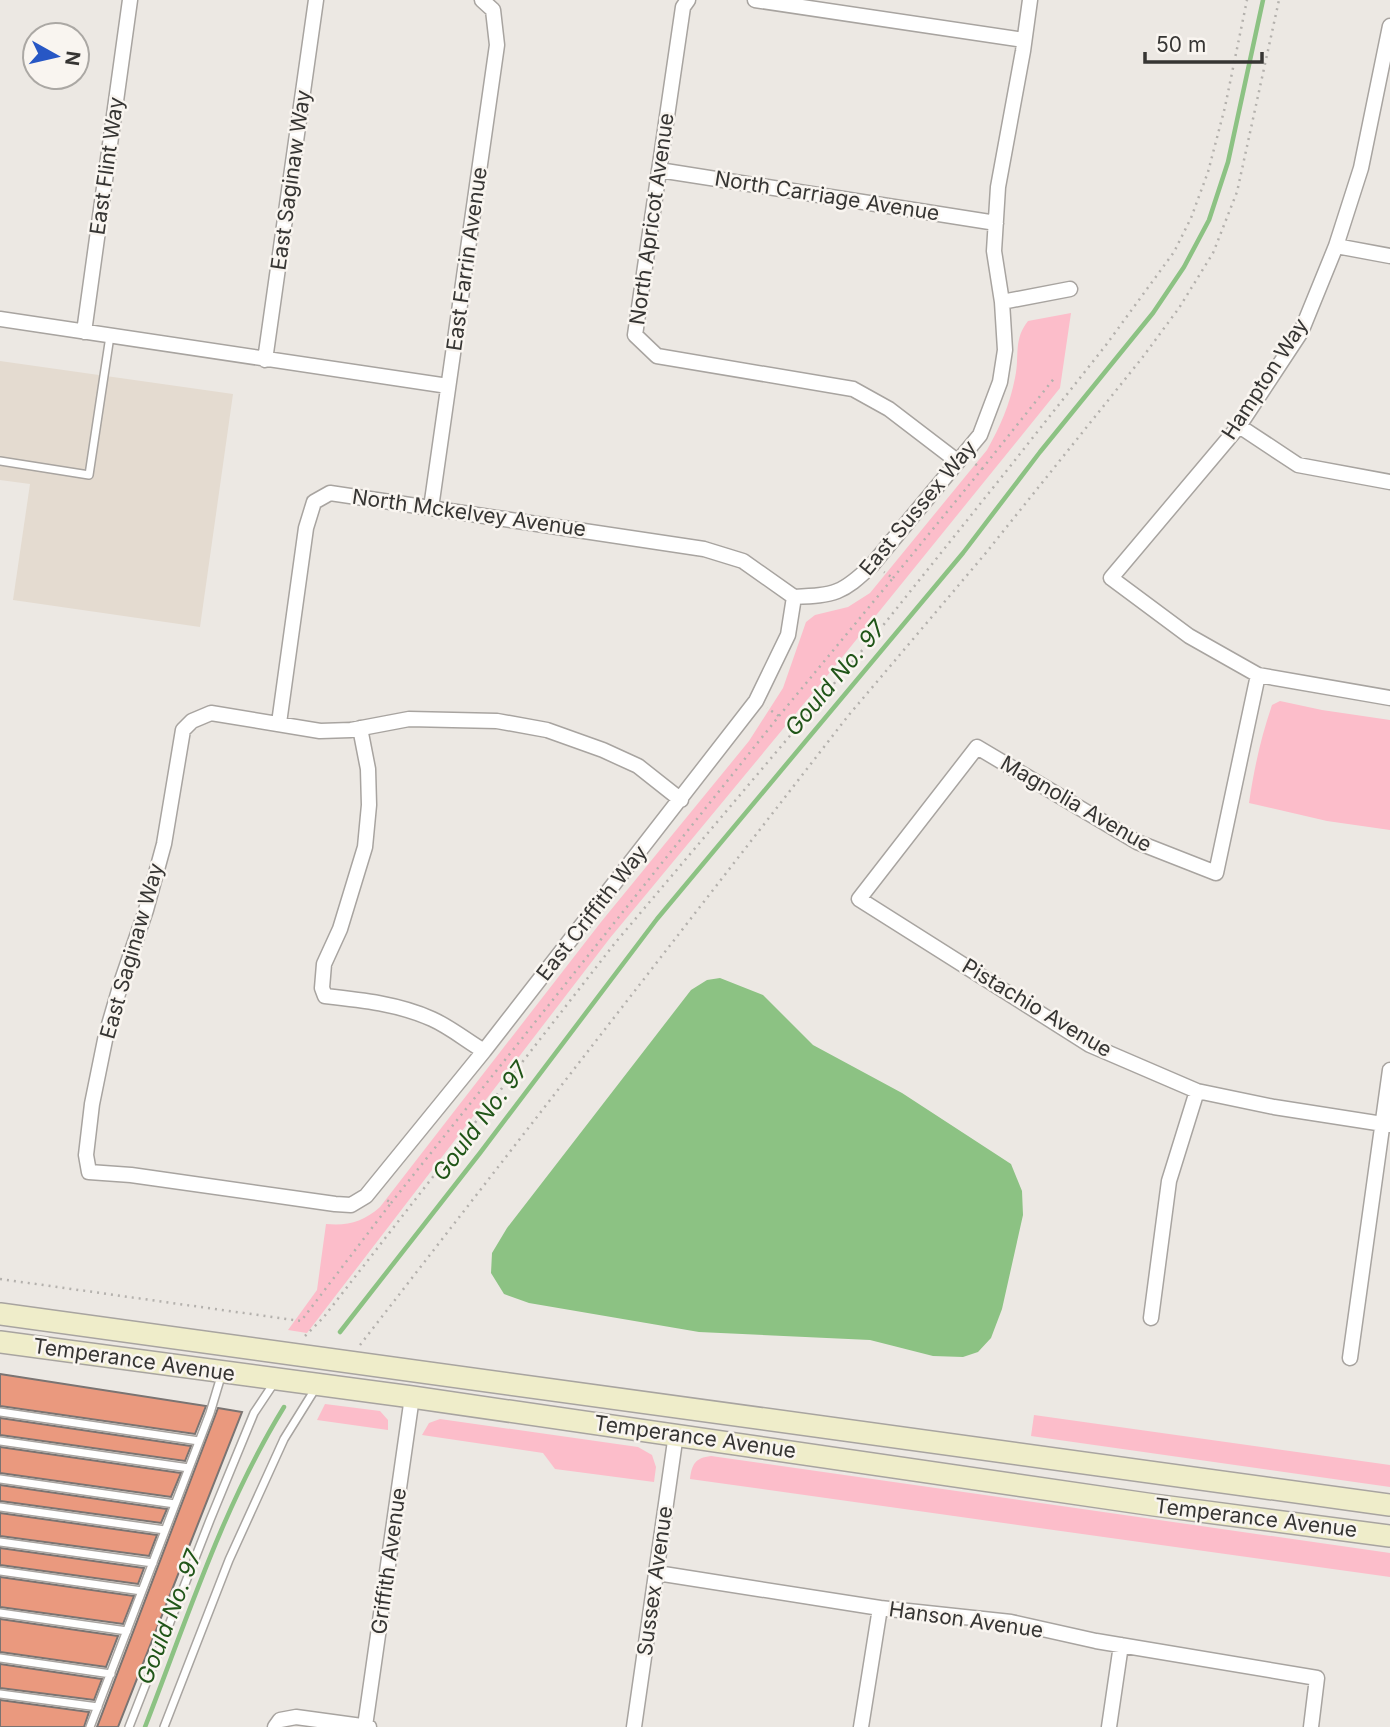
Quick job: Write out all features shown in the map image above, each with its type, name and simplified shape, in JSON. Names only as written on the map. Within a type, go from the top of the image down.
[{"type":"main road","name":"Temperance Avenue","points":[[0,1314],[1390,1505]]},
{"type":"main road","name":"Temperance Avenue","points":[[0,1342],[412,1397],[1154,1505],[1390,1536]]},
{"type":"main road","points":[[412,1397],[437,1384],[549,1400],[574,1392]]},
{"type":"street","name":"East Flint Way","points":[[84,332],[130,0]]},
{"type":"street","name":"East Saginaw Way","points":[[265,360],[316,0]]},
{"type":"street","name":"East Farrin Avenue","points":[[431,508],[497,45],[493,10],[482,0]]},
{"type":"street","name":"North Apricot Avenue","points":[[688,0],[683,7],[635,335],[657,356],[853,388],[889,409],[960,458]]},
{"type":"street","points":[[755,0],[1024,40]]},
{"type":"street","name":"East Sussex Way","points":[[794,597],[829,595],[853,583],[874,564],[980,435],[1000,382],[1005,350],[1002,302],[994,251],[998,187],[1030,0]]},
{"type":"street","name":"Hampton Way","points":[[1258,675],[1189,636],[1111,578],[1238,426],[1301,331],[1336,246],[1361,168],[1390,26]]},
{"type":"street","name":"North Carriage Avenue","points":[[659,170],[996,223]]},
{"type":"street","points":[[1336,246],[1390,256]]},
{"type":"street","points":[[1002,302],[1070,289]]},
{"type":"street","points":[[0,319],[449,386]]},
{"type":"street","points":[[1238,426],[1298,465],[1390,482]]},
{"type":"street","name":"North Mckelvey Avenue","points":[[279,723],[306,528],[314,502],[330,493],[704,549],[743,561],[794,597]]},
{"type":"street","name":"East Criffith Way","points":[[351,1205],[372,1190],[484,1051],[756,701],[788,635],[794,597]]},
{"type":"street","points":[[1258,675],[1390,698]]},
{"type":"street","name":"Magnolia Avenue","points":[[859,899],[978,747],[1137,842],[1216,873],[1258,675]]},
{"type":"street","name":"East Saginaw Way","points":[[279,723],[211,713],[191,721],[183,730],[164,844],[106,1035],[92,1104],[86,1155],[89,1172],[131,1175],[351,1205]]},
{"type":"street","points":[[279,723],[320,731],[360,728],[410,719],[497,721],[547,730],[638,766],[681,800]]},
{"type":"street","points":[[360,728],[368,769],[369,805],[365,847],[340,929],[324,964],[322,988],[326,996],[397,1007],[433,1019],[484,1051]]},
{"type":"street","name":"Pistachio Avenue","points":[[859,899],[1090,1045],[1198,1091],[1274,1107],[1386,1125]]},
{"type":"street","points":[[1350,1358],[1386,1125],[1390,1070]]},
{"type":"street","points":[[1151,1318],[1169,1181],[1198,1091]]},
{"type":"street","name":"Griffith Avenue","points":[[367,1727],[412,1397]]},
{"type":"street","name":"Sussex Avenue","points":[[634,1727],[676,1434]]},
{"type":"street","name":"Hanson Avenue","points":[[657,1573],[880,1608],[1011,1622],[1121,1645],[1317,1678],[1311,1727]]},
{"type":"street","points":[[861,1727],[880,1608]]},
{"type":"street","points":[[1109,1727],[1121,1645]]},
{"type":"street","points":[[277,1723],[296,1717],[367,1727]]},
{"type":"lane","points":[[0,461],[89,475],[110,336]]},
{"type":"lane","points":[[90,1727],[189,1468],[222,1372]]},
{"type":"lane","points":[[130,1727],[254,1413],[276,1380]]},
{"type":"lane","points":[[164,1727],[229,1560],[284,1439],[317,1385]]},
{"type":"lane","points":[[0,1412],[199,1441]]},
{"type":"lane","points":[[0,1441],[189,1468]]},
{"type":"lane","points":[[0,1479],[175,1504]]},
{"type":"lane","points":[[0,1507],[165,1530]]},
{"type":"lane","points":[[0,1542],[153,1563]]},
{"type":"lane","points":[[0,1571],[142,1591]]},
{"type":"lane","points":[[0,1613],[127,1631]]},
{"type":"lane","points":[[0,1658],[111,1674]]},
{"type":"lane","points":[[0,1694],[98,1707]]},
{"type":"path","points":[[295,1354],[307,1333],[323,1318],[615,943],[881,628],[1106,345],[1174,252],[1191,218],[1208,172],[1226,107],[1247,0]]},
{"type":"path","points":[[347,1361],[848,716],[985,554],[1179,308],[1213,253],[1237,192],[1279,0]]},
{"type":"path","points":[[0,1279],[301,1321],[391,1203],[779,716],[1056,376]]},
{"type":"path","points":[[960,458],[982,469]]},
{"type":"path","points":[[874,564],[892,578]]},
{"type":"path","points":[[756,701],[779,716]]},
{"type":"path","points":[[372,1190],[391,1203]]},
{"type":"shaded area","points":[[1071,313],[1060,388],[610,938],[307,1333],[288,1330],[317,1290],[326,1224],[355,1222],[380,1207],[601,922],[749,741],[783,688],[806,622],[815,615],[848,607],[870,593],[987,450],[1010,397],[1020,335],[1028,321]]},
{"type":"shaded area","points":[[0,361],[233,394],[200,627],[13,600],[30,484],[0,480]]},
{"type":"shaded area","points":[[1280,701],[1390,720],[1390,830],[1327,821],[1249,803],[1268,717],[1272,705]]},
{"type":"shaded area","points":[[720,978],[763,995],[813,1045],[902,1093],[1011,1164],[1022,1191],[1023,1215],[1002,1309],[991,1338],[978,1352],[963,1357],[933,1356],[870,1340],[699,1332],[529,1303],[504,1294],[491,1273],[492,1253],[507,1228],[691,990],[707,980]]},
{"type":"shaded area","points":[[325,1404],[380,1411],[388,1420],[388,1430],[317,1420]]},
{"type":"shaded area","points":[[1034,1415],[1390,1465],[1390,1487],[1031,1436]]},
{"type":"shaded area","points":[[440,1419],[638,1447],[652,1455],[656,1467],[654,1482],[555,1469],[543,1453],[422,1435],[429,1423]]},
{"type":"shaded area","points":[[711,1456],[1390,1553],[1390,1577],[690,1479],[695,1463],[701,1458]]},
{"type":"building","points":[[0,1374],[206,1406],[195,1434],[0,1406]]},
{"type":"building","points":[[218,1408],[242,1412],[118,1727],[97,1727]]},
{"type":"building","points":[[0,1418],[191,1446],[185,1461],[0,1435]]},
{"type":"building","points":[[0,1447],[181,1473],[171,1497],[0,1473]]},
{"type":"building","points":[[0,1485],[167,1509],[161,1523],[0,1501]]},
{"type":"building","points":[[0,1513],[157,1535],[149,1556],[0,1536]]},
{"type":"building","points":[[0,1548],[144,1568],[138,1584],[0,1565]]},
{"type":"building","points":[[0,1577],[134,1596],[123,1624],[0,1607]]},
{"type":"building","points":[[0,1619],[118,1636],[106,1667],[0,1652]]},
{"type":"building","points":[[0,1664],[102,1679],[94,1700],[0,1688]]},
{"type":"building","points":[[0,1700],[89,1712],[84,1727],[0,1727]]},
{"type":"waterway","name":"Gould No. 97","points":[[340,1332],[657,919],[963,553],[1040,452],[1153,313],[1184,267],[1209,220],[1228,162],[1263,0]]},
{"type":"waterway","name":"Gould No. 97","points":[[145,1727],[224,1523],[284,1407]]}]
